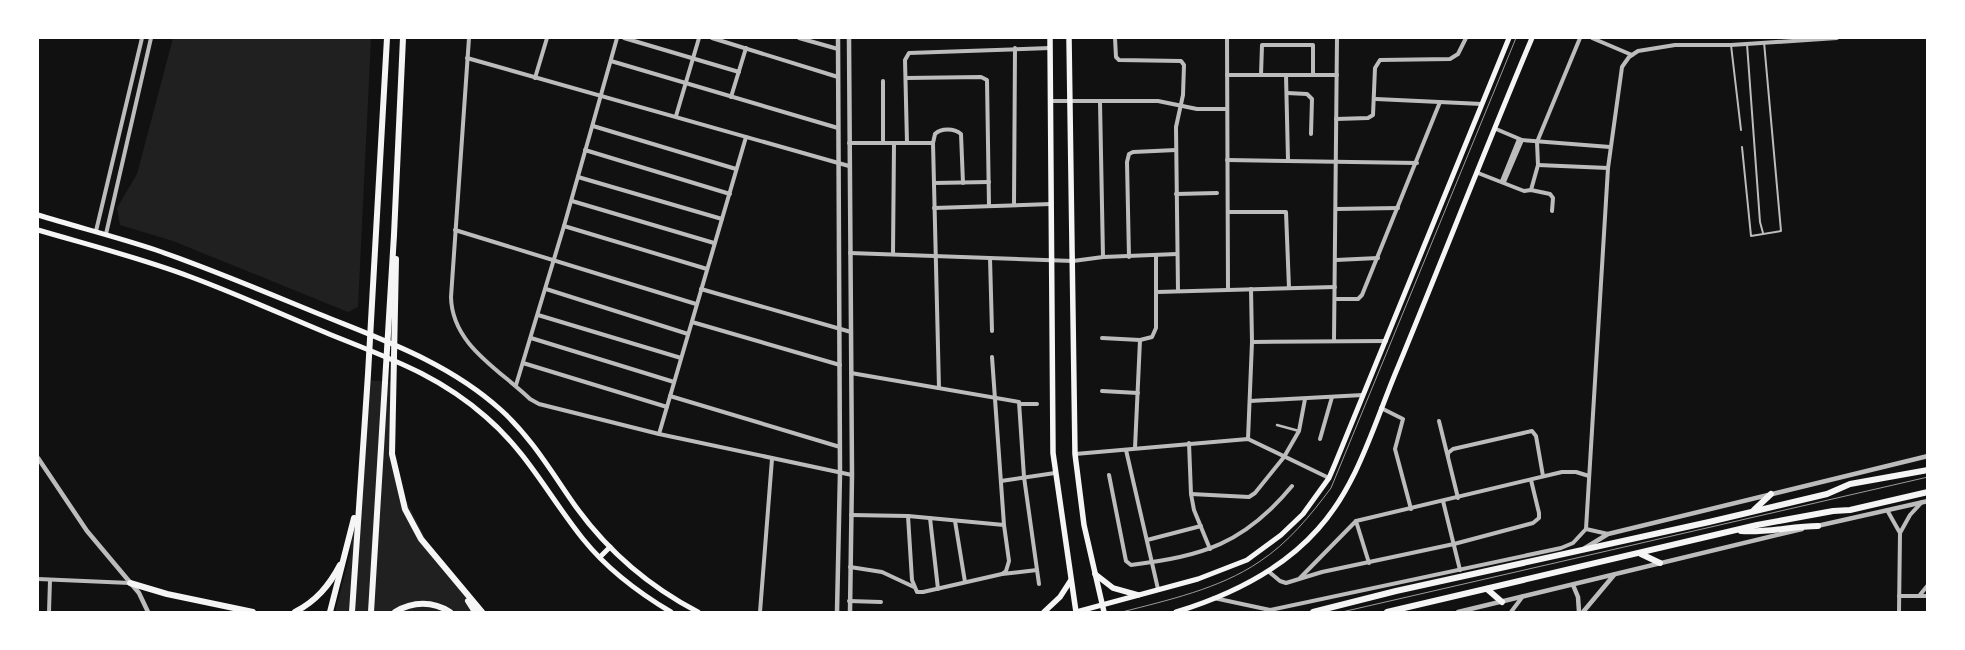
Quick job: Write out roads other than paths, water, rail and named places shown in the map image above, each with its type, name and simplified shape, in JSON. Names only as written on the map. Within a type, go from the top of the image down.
[{"type":"highway","points":[[352,612],[369,364],[386,38]]},
{"type":"highway","points":[[371,612],[394,235],[403,38]]},
{"type":"highway","points":[[394,235],[396,265],[392,454],[405,509],[421,539],[482,612]]},
{"type":"highway","points":[[1313,612],[1396,591],[1752,512],[1827,494],[1850,484],[1928,470]]},
{"type":"highway","points":[[1387,612],[1641,554],[1735,530],[1833,511],[1850,510],[1928,492]]},
{"type":"highway","points":[[1752,512],[1771,494]]},
{"type":"highway","points":[[330,612],[340,580],[342,562],[358,505]]},
{"type":"highway","points":[[1735,530],[1769,532],[1790,527],[1818,526]]},
{"type":"highway","points":[[1641,554],[1660,563]]},
{"type":"highway","points":[[294,612],[312,602],[327,588],[342,562]]},
{"type":"highway","points":[[451,577],[475,612]]},
{"type":"highway","points":[[130,583],[167,594],[253,612]]},
{"type":"highway","points":[[1487,589],[1502,602]]},
{"type":"highway","points":[[395,612],[406,606],[422,604],[442,607],[450,612]]},
{"type":"main road","points":[[1050,38],[1051,260],[1055,473],[1076,612],[1103,609],[1158,589],[1198,579],[1247,560],[1281,535],[1299,518],[1329,478],[1509,38]]},
{"type":"main road","points":[[1069,38],[1075,454],[1084,524],[1103,609]]},
{"type":"main road","points":[[1176,612],[1247,584],[1268,571],[1305,543],[1333,509],[1357,466],[1532,38]]},
{"type":"main road","points":[[38,215],[106,234],[188,262],[401,347],[447,369],[501,410],[536,448],[576,507],[610,547],[646,579],[698,612]]},
{"type":"main road","points":[[38,230],[119,252],[191,277],[398,361],[438,381],[475,407],[518,448],[577,531],[600,557],[644,596],[671,612]]},
{"type":"main road","points":[[600,557],[610,547]]},
{"type":"main road","points":[[1096,574],[1113,588],[1138,596]]},
{"type":"main road","points":[[1044,612],[1060,597],[1071,580]]},
{"type":"street","points":[[96,232],[142,38]]},
{"type":"street","points":[[106,234],[151,38]]},
{"type":"street","points":[[469,38],[451,297],[455,324],[467,343],[530,399],[539,404],[659,434],[852,475]]},
{"type":"street","points":[[536,78],[547,38]]},
{"type":"street","points":[[516,385],[572,201],[617,38]]},
{"type":"street","points":[[624,38],[738,72]]},
{"type":"street","points":[[676,116],[698,38]]},
{"type":"street","points":[[712,38],[838,77]]},
{"type":"street","points":[[799,38],[838,49]]},
{"type":"street","points":[[837,612],[840,473],[838,38]]},
{"type":"street","points":[[849,38],[852,475],[850,612]]},
{"type":"street","points":[[1115,38],[1116,56],[1123,61],[1181,62],[1184,65],[1182,104],[1176,126],[1178,291]]},
{"type":"street","points":[[1227,38],[1228,290]]},
{"type":"street","points":[[1334,341],[1337,38]]},
{"type":"street","points":[[1336,119],[1371,117],[1375,112],[1375,68],[1380,60],[1450,59],[1458,54],[1466,38]]},
{"type":"street","points":[[1531,190],[1538,165],[1538,142],[1580,38]]},
{"type":"street","points":[[1592,38],[1632,55]]},
{"type":"street","points":[[1674,38],[1675,45]]},
{"type":"street","points":[[1214,598],[1270,610],[1561,548],[1577,540],[1586,529],[1608,168],[1621,72],[1632,55],[1642,50],[1675,45],[1731,45],[1764,40],[1837,38]]},
{"type":"street","points":[[1261,75],[1262,45],[1313,45],[1313,75]]},
{"type":"street","points":[[731,97],[746,48]]},
{"type":"street","points":[[1014,205],[1015,48]]},
{"type":"street","points":[[907,143],[905,60],[909,53],[914,51],[1050,48]]},
{"type":"street","points":[[467,58],[849,166]]},
{"type":"street","points":[[611,61],[838,128]]},
{"type":"street","points":[[1227,75],[1337,75]]},
{"type":"street","points":[[1286,75],[1288,160]]},
{"type":"street","points":[[906,78],[981,77],[985,78],[989,84],[989,206]]},
{"type":"street","points":[[883,81],[883,143]]},
{"type":"street","points":[[1287,93],[1307,94],[1312,99],[1311,134]]},
{"type":"street","points":[[1376,99],[1482,104]]},
{"type":"street","points":[[1050,101],[1158,101],[1182,104],[1197,109],[1227,109]]},
{"type":"street","points":[[1100,102],[1103,257]]},
{"type":"street","points":[[1335,299],[1360,297],[1417,163],[1440,102]]},
{"type":"street","points":[[593,126],[736,169]]},
{"type":"street","points":[[1496,129],[1520,139],[1538,142],[1610,147]]},
{"type":"street","points":[[939,388],[934,256],[933,143],[935,134],[941,130],[955,130],[961,134],[963,183]]},
{"type":"street","points":[[659,434],[746,137]]},
{"type":"street","points":[[1503,181],[1520,139]]},
{"type":"street","points":[[849,143],[933,143]]},
{"type":"street","points":[[893,254],[894,143]]},
{"type":"street","points":[[586,150],[730,194]]},
{"type":"street","points":[[1129,257],[1127,162],[1129,154],[1133,152],[1176,150]]},
{"type":"street","points":[[1227,160],[1336,160],[1417,163]]},
{"type":"street","points":[[1538,165],[1608,168]]},
{"type":"street","points":[[1478,173],[1503,181],[1524,191],[1531,190],[1552,196],[1552,212]]},
{"type":"street","points":[[578,177],[722,218]]},
{"type":"street","points":[[934,184],[989,182]]},
{"type":"street","points":[[1176,194],[1217,193]]},
{"type":"street","points":[[572,201],[714,243]]},
{"type":"street","points":[[934,208],[1051,204]]},
{"type":"street","points":[[1336,209],[1398,208]]},
{"type":"street","points":[[1228,212],[1286,212],[1289,288]]},
{"type":"street","points":[[564,226],[707,269]]},
{"type":"street","points":[[455,230],[696,304]]},
{"type":"street","points":[[850,253],[1073,261],[1103,257],[1177,254]]},
{"type":"street","points":[[1102,338],[1140,340],[1148,339],[1155,334],[1156,255]]},
{"type":"street","points":[[990,258],[992,331]]},
{"type":"street","points":[[1336,260],[1378,258]]},
{"type":"street","points":[[1157,292],[1335,287]]},
{"type":"street","points":[[546,289],[688,334]]},
{"type":"street","points":[[701,289],[851,332]]},
{"type":"street","points":[[1248,439],[1252,342],[1251,290]]},
{"type":"street","points":[[538,315],[681,358]]},
{"type":"street","points":[[692,322],[840,365]]},
{"type":"street","points":[[531,338],[674,382]]},
{"type":"street","points":[[1135,448],[1140,340]]},
{"type":"street","points":[[1252,342],[1386,341]]},
{"type":"street","points":[[992,356],[1004,525],[1009,561],[1006,570],[1002,574]]},
{"type":"street","points":[[523,363],[667,407]]},
{"type":"street","points":[[851,373],[994,398],[1016,400],[1020,404],[1036,404]]},
{"type":"street","points":[[1102,391],[1138,393]]},
{"type":"street","points":[[1250,401],[1363,394]]},
{"type":"street","points":[[670,396],[840,447]]},
{"type":"street","points":[[1320,439],[1332,397]]},
{"type":"street","points":[[1191,494],[1249,497],[1255,493],[1284,457],[1299,431],[1305,399]]},
{"type":"street","points":[[1020,404],[1024,477],[1039,584]]},
{"type":"street","points":[[1381,408],[1403,419],[1395,449],[1410,509]]},
{"type":"street","points":[[1438,421],[1458,498]]},
{"type":"street","points":[[1277,425],[1299,431]]},
{"type":"street","points":[[1448,456],[1448,452],[1453,449],[1532,431],[1536,436],[1543,476]]},
{"type":"street","points":[[1075,454],[1248,439],[1329,478]]},
{"type":"street","points":[[1189,443],[1191,494],[1210,549]]},
{"type":"street","points":[[1126,450],[1158,589]]},
{"type":"street","points":[[1586,529],[1600,534],[1608,534],[1928,456]]},
{"type":"street","points":[[38,458],[87,531],[130,583],[144,602],[148,612]]},
{"type":"street","points":[[760,612],[772,459]]},
{"type":"street","points":[[1300,578],[1356,521],[1458,498],[1543,476],[1568,472],[1589,476]]},
{"type":"street","points":[[1001,481],[1055,473]]},
{"type":"street","points":[[1109,476],[1126,562],[1131,565],[1210,549],[1235,538],[1254,525],[1292,486]]},
{"type":"street","points":[[1268,571],[1282,582],[1454,544],[1537,521],[1539,513],[1531,480]]},
{"type":"street","points":[[1443,501],[1460,570]]},
{"type":"street","points":[[1458,612],[1925,501]]},
{"type":"street","points":[[1899,612],[1900,533],[1910,515],[1925,501]]},
{"type":"street","points":[[1887,510],[1900,533]]},
{"type":"street","points":[[851,515],[908,516],[1004,525]]},
{"type":"street","points":[[908,516],[914,587],[917,592],[1002,574],[1037,570]]},
{"type":"street","points":[[930,518],[938,589]]},
{"type":"street","points":[[955,521],[965,582]]},
{"type":"street","points":[[1356,521],[1369,563]]},
{"type":"street","points":[[1147,540],[1201,526]]},
{"type":"street","points":[[1579,551],[1608,534]]},
{"type":"street","points":[[850,568],[882,572],[914,587]]},
{"type":"street","points":[[1583,612],[1615,574]]},
{"type":"street","points":[[38,579],[130,583]]},
{"type":"street","points":[[49,612],[50,580]]},
{"type":"street","points":[[1573,585],[1578,597],[1579,612]]},
{"type":"street","points":[[1919,596],[1928,585]]},
{"type":"street","points":[[1512,612],[1523,596]]},
{"type":"street","points":[[1899,596],[1928,596]]},
{"type":"street","points":[[850,601],[882,602]]},
{"type":"lane","points":[[1742,148],[1751,236],[1781,230],[1764,40]]},
{"type":"lane","points":[[1747,44],[1760,222],[1763,234]]},
{"type":"lane","points":[[1731,45],[1740,130]]},
{"type":"tram line","points":[[1122,612],[1193,593],[1227,580],[1244,571],[1270,555],[1289,538],[1307,519],[1331,488],[1516,38]]},
{"type":"tram line","points":[[1342,612],[1928,477]]}]
